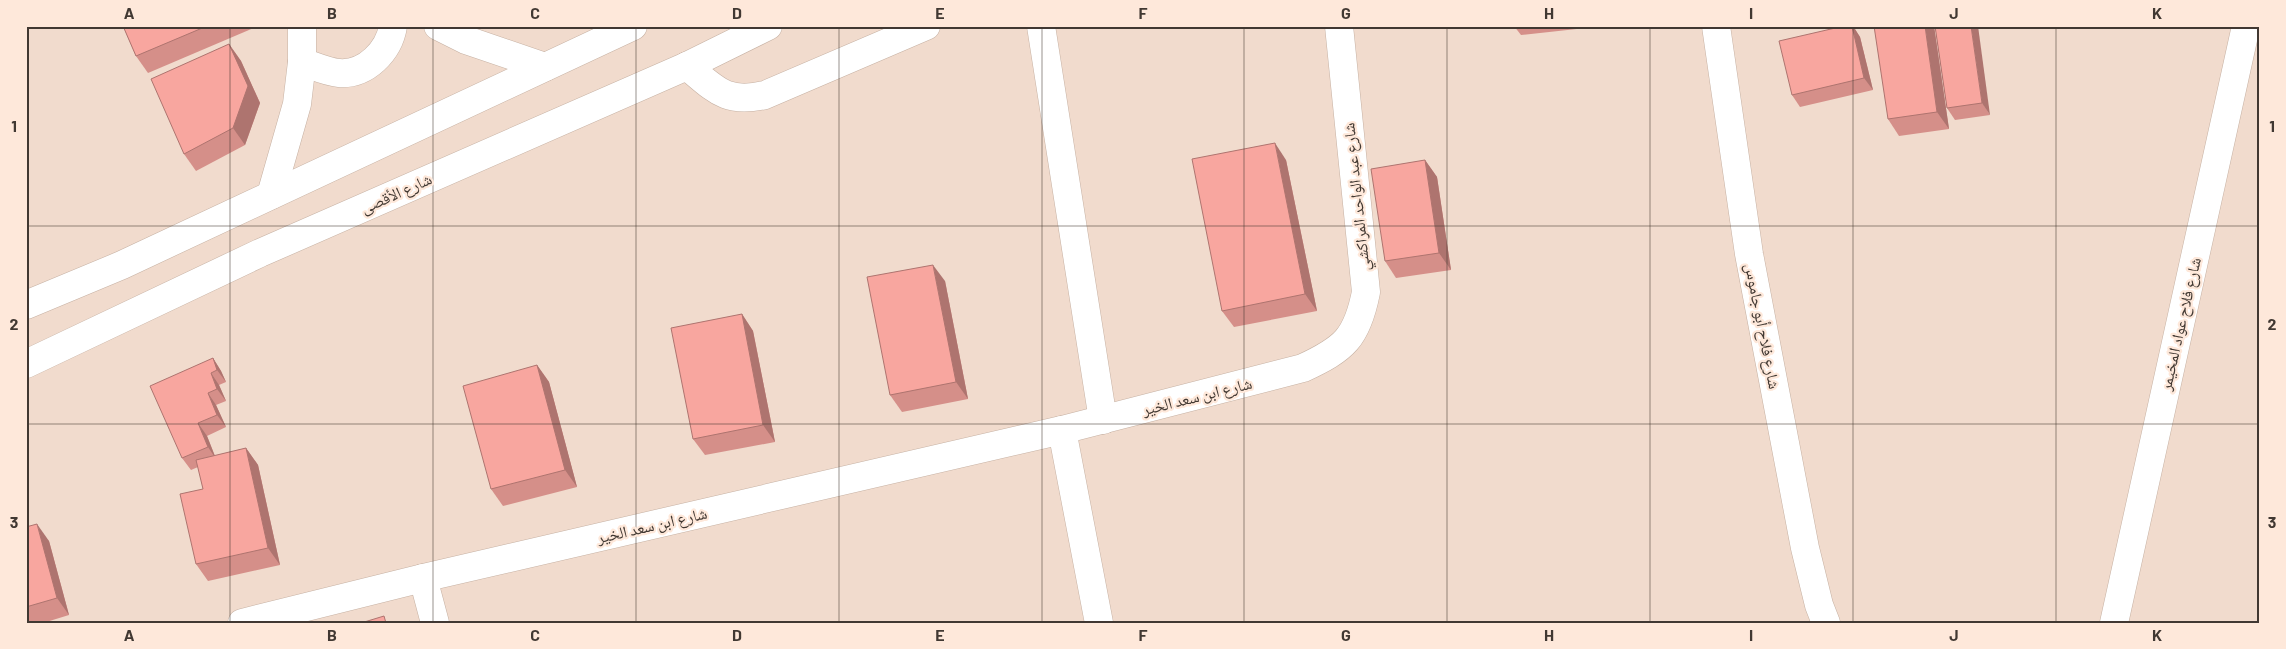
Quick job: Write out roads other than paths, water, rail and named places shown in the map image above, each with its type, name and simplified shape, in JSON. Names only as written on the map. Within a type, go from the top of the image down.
[{"type":"street","points":[[271,195],[297,104],[302,62],[302,26]]},
{"type":"street","points":[[302,62],[340,74],[357,71],[377,58],[391,36],[393,26]]},
{"type":"street","points":[[438,26],[466,40],[545,67]]},
{"type":"street","points":[[26,305],[122,265],[633,26]]},
{"type":"street","name":"شارع الأقصى","points":[[26,364],[260,253],[687,66],[768,26]]},
{"type":"street","points":[[687,66],[718,91],[733,98],[748,99],[765,95],[926,26]]},
{"type":"street","points":[[1041,26],[1103,420]]},
{"type":"street","name":"شارع عبد الواحد المراكشي","points":[[1330,356],[1347,342],[1361,314],[1366,292],[1339,26]]},
{"type":"street","name":"شارع فلاح أبو جاموس","points":[[1716,26],[1749,254],[1805,548],[1819,605],[1826,623]]},
{"type":"street","name":"شارع فلاح عواد المخيمر","points":[[2114,623],[2246,26]]},
{"type":"street","name":"شارع ابن سعد الخير","points":[[242,623],[423,578],[1103,420],[1303,368],[1330,356]]},
{"type":"street","points":[[1062,430],[1099,623]]},
{"type":"street","points":[[423,578],[435,623]]}]
